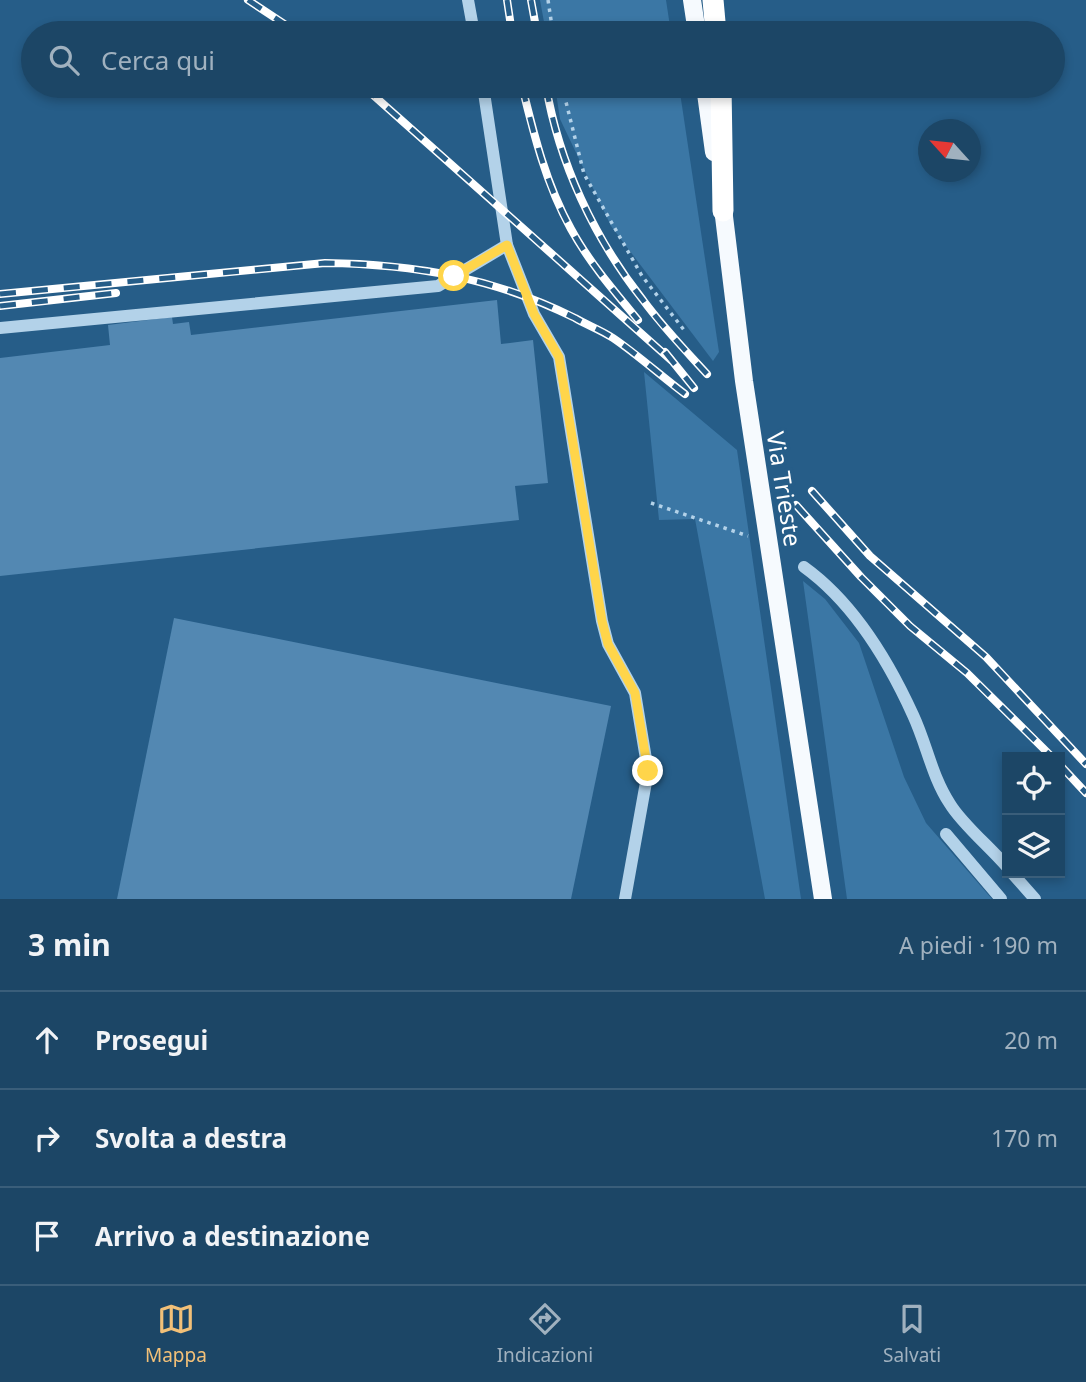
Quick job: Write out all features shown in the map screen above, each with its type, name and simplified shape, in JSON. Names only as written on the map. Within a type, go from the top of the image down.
[{"type":"highway","points":[[713,0],[715,21]]},
{"type":"highway","points":[[721,98],[723,211]]},
{"type":"main road","points":[[692,0],[695,21]]},
{"type":"main road","name":"Via Trieste","points":[[707,98],[744,381],[823,899]]},
{"type":"street","points":[[468,0],[472,21]]},
{"type":"street","points":[[485,98],[507,245],[534,314],[559,357],[602,621],[608,644],[635,693],[648,771],[625,899]]},
{"type":"street","points":[[0,328],[438,286],[507,245]]},
{"type":"street","points":[[804,567],[824,582],[856,618],[885,661],[914,717],[933,772],[950,806],[1002,862]]},
{"type":"street","points":[[946,834],[1002,899]]},
{"type":"street","points":[[1016,878],[1035,899]]},
{"type":"path","points":[[548,0],[551,21]]},
{"type":"path","points":[[565,98],[584,174],[642,276],[684,330]]},
{"type":"path","points":[[651,503],[749,536]]},
{"type":"shaded area","points":[[540,0],[666,0],[669,21],[544,21]]},
{"type":"shaded area","points":[[557,98],[681,98],[719,352],[713,361],[611,226],[560,119]]},
{"type":"shaded area","points":[[644,372],[737,450],[801,899],[765,899],[695,519],[659,520]]},
{"type":"shaded area","points":[[803,581],[825,599],[859,643],[904,777],[926,823],[992,899],[847,899]]},
{"type":"building","points":[[497,300],[501,344],[533,340],[548,483],[515,486],[519,520],[0,576],[0,358],[110,345],[108,325],[172,317],[173,324],[189,322],[191,335]]},
{"type":"building","points":[[174,618],[611,706],[571,899],[117,899]]},
{"type":"railway","points":[[248,0],[280,21]]},
{"type":"railway","points":[[507,0],[510,21]]},
{"type":"railway","points":[[531,0],[535,21]]},
{"type":"railway","points":[[376,98],[671,360]]},
{"type":"railway","points":[[525,98],[542,159],[562,212],[594,265],[638,320]]},
{"type":"railway","points":[[548,98],[569,171],[594,225],[625,276],[650,310],[707,374]]},
{"type":"railway","points":[[0,294],[325,263],[422,270],[484,283],[545,304],[575,318],[613,338],[685,394]]},
{"type":"railway","points":[[0,306],[116,293]]},
{"type":"railway","points":[[665,352],[694,388]]},
{"type":"railway","points":[[812,491],[870,556],[986,657],[1086,764]]},
{"type":"railway","points":[[796,505],[910,626],[967,673],[1047,752]]},
{"type":"railway","points":[[1065,770],[1086,793]]},
{"type":"route","points":[[454,276],[507,245],[534,314],[559,357],[602,621],[608,644],[635,693],[648,771]]}]
